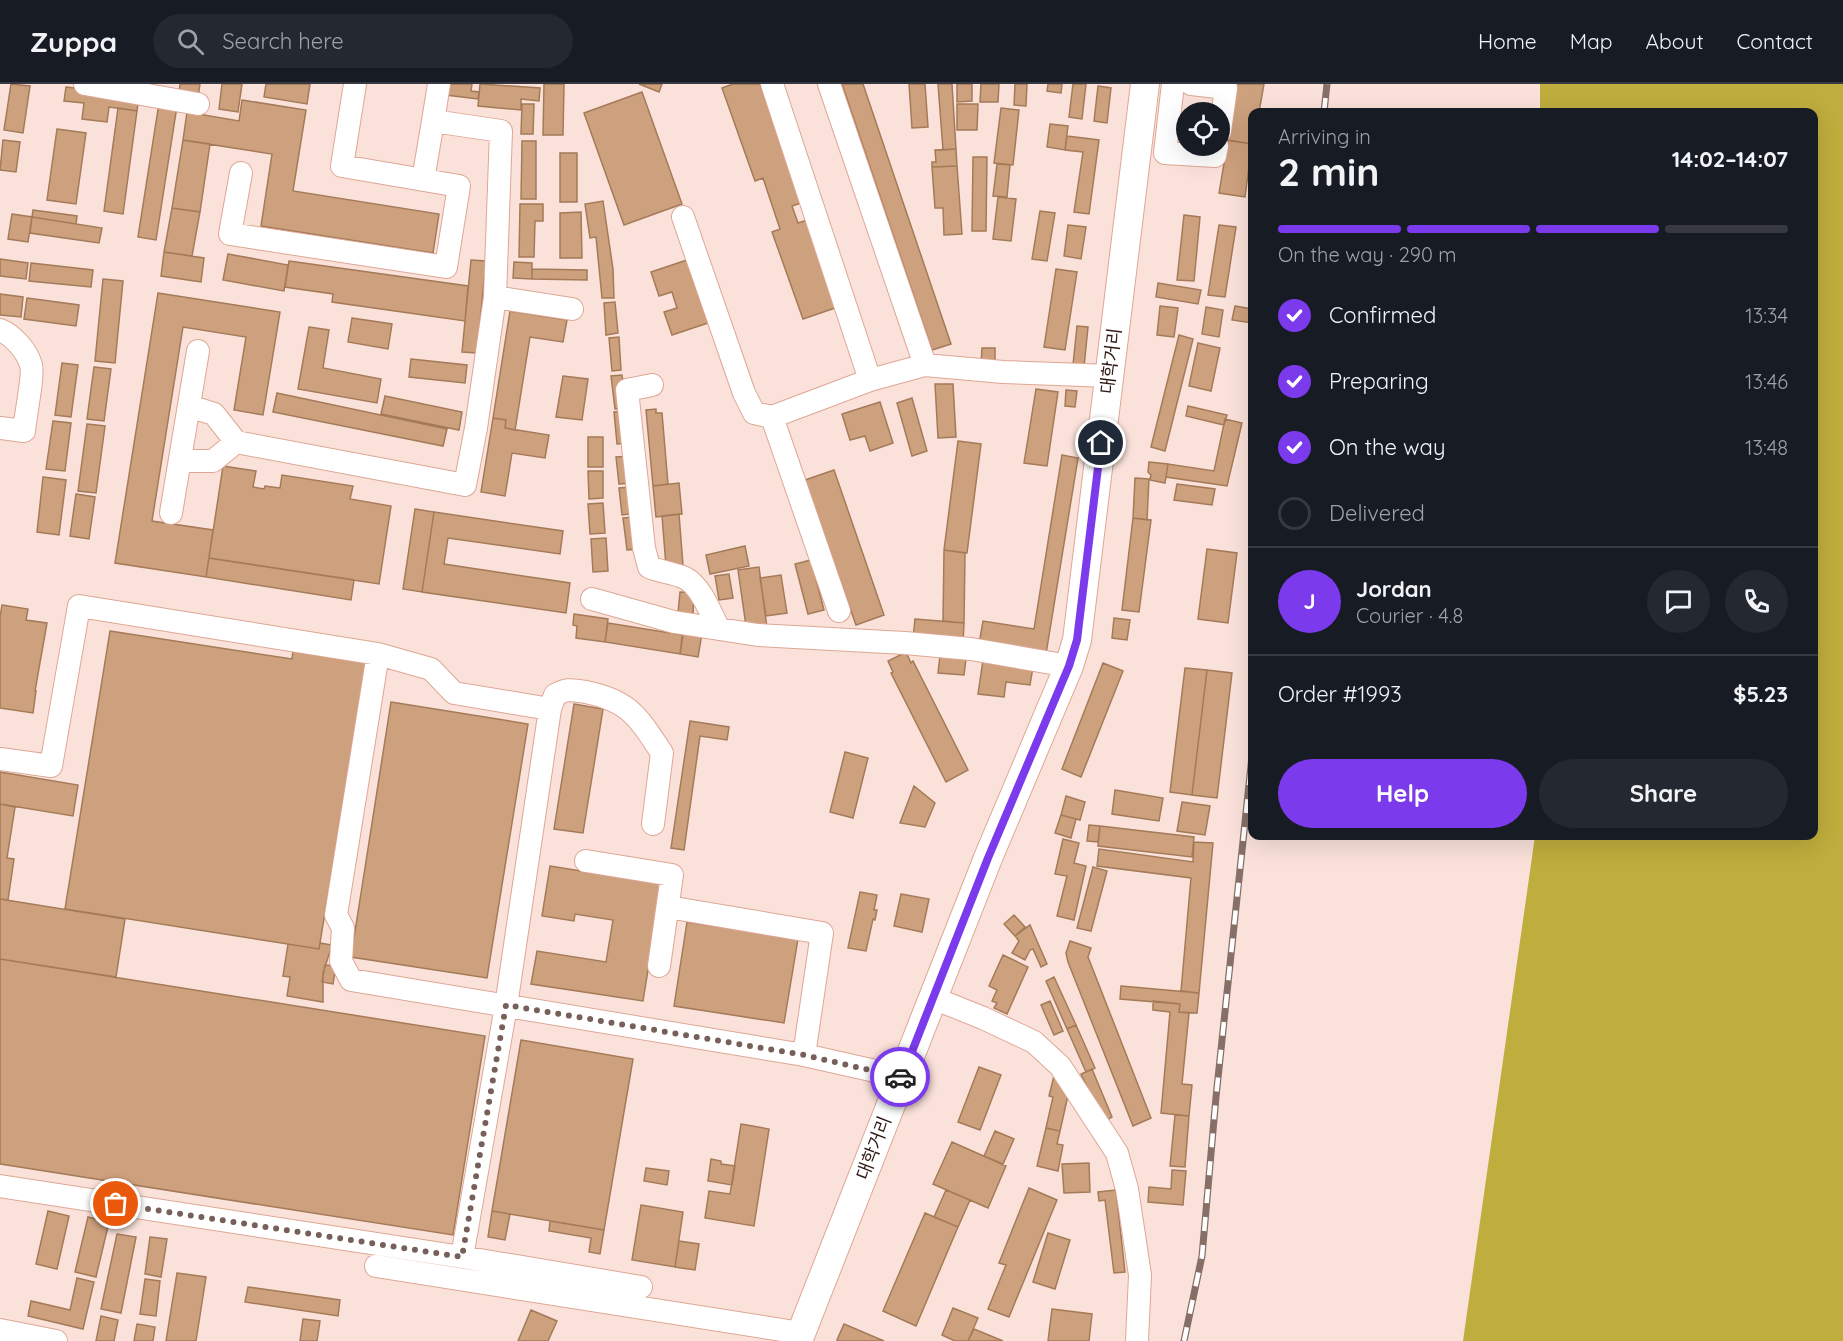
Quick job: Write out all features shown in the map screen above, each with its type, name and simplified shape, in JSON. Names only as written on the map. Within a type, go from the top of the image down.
[{"type":"main road","name":"대학거리","points":[[800,1337],[988,858],[1069,666],[1077,640],[1145,84]]},
{"type":"street","points":[[85,84],[198,104]]},
{"type":"street","points":[[241,173],[230,234],[446,267],[459,186],[342,166],[354,84]]},
{"type":"street","points":[[423,180],[439,84]]},
{"type":"street","points":[[772,84],[870,380]]},
{"type":"street","points":[[829,84],[925,365]]},
{"type":"street","points":[[1173,84],[1166,153],[1176,154]]},
{"type":"street","points":[[1191,84],[1227,88],[1225,102]]},
{"type":"street","points":[[189,406],[214,414],[236,441],[465,485],[477,428],[495,297],[501,130],[433,120]]},
{"type":"street","points":[[683,217],[744,393],[754,413],[772,417],[870,380],[925,365],[1003,372],[1109,376]]},
{"type":"street","points":[[495,297],[572,309]]},
{"type":"street","points":[[0,330],[7,333],[21,347],[32,366],[24,431],[0,428]]},
{"type":"street","points":[[171,513],[198,351]]},
{"type":"street","points":[[652,385],[627,390],[644,548],[649,567],[686,579],[697,589],[719,629]]},
{"type":"street","points":[[772,417],[839,611]]},
{"type":"street","points":[[180,461],[213,461],[236,441]]},
{"type":"street","points":[[592,599],[674,622],[719,629],[758,634],[971,649],[1069,666]]},
{"type":"street","points":[[0,759],[51,766],[78,606],[378,654],[431,669],[454,693],[550,709]]},
{"type":"street","points":[[378,654],[336,915],[343,928],[341,961],[351,980],[804,1055],[902,1077]]},
{"type":"street","points":[[462,1257],[506,1005],[550,709],[555,695],[566,689],[606,696],[624,705],[639,719],[662,753],[653,824]]},
{"type":"street","points":[[586,861],[672,875],[659,966]]},
{"type":"street","points":[[668,907],[822,933],[804,1055]]},
{"type":"street","points":[[933,998],[1034,1042],[1060,1066],[1117,1153],[1127,1189],[1140,1275],[1137,1341]]},
{"type":"street","points":[[0,1186],[641,1287]]},
{"type":"street","points":[[376,1266],[800,1337]]},
{"type":"street","points":[[0,1330],[56,1341]]},
{"type":"shaded area","points":[[1540,84],[1843,84],[1843,1341],[1463,1341],[1534,840],[1818,840],[1818,108],[1540,108]]},
{"type":"building","points":[[11,84],[30,86],[23,133],[4,130]]},
{"type":"building","points":[[180,84],[200,84],[198,97],[179,95]]},
{"type":"building","points":[[222,84],[242,84],[238,112],[219,109]]},
{"type":"building","points":[[266,84],[310,84],[307,104],[264,97]]},
{"type":"building","points":[[448,84],[472,84],[471,91],[479,92],[478,99],[446,95]]},
{"type":"building","points":[[480,84],[540,88],[539,101],[521,99],[521,110],[478,106]]},
{"type":"building","points":[[544,84],[564,84],[563,135],[543,135]]},
{"type":"building","points":[[639,84],[662,84],[659,92]]},
{"type":"building","points":[[733,84],[760,84],[801,203],[792,206],[798,223],[807,220],[838,307],[803,319],[772,232],[780,229],[763,178],[755,181],[722,88]]},
{"type":"building","points":[[842,84],[863,84],[951,344],[932,350]]},
{"type":"building","points":[[909,84],[925,84],[928,127],[912,128]]},
{"type":"building","points":[[938,84],[952,84],[956,149],[943,150]]},
{"type":"building","points":[[957,84],[972,84],[972,101],[957,102]]},
{"type":"building","points":[[981,84],[999,84],[998,102],[980,102]]},
{"type":"building","points":[[1015,84],[1027,84],[1026,106],[1014,105]]},
{"type":"building","points":[[1048,84],[1062,84],[1061,93],[1047,91]]},
{"type":"building","points":[[1073,84],[1086,84],[1082,119],[1069,117]]},
{"type":"building","points":[[1235,84],[1264,84],[1260,108],[1248,108],[1248,143],[1230,141],[1230,115]]},
{"type":"building","points":[[1098,86],[1111,88],[1107,123],[1094,121]]},
{"type":"building","points":[[66,87],[139,96],[137,111],[109,107],[107,122],[82,119],[84,103],[64,101]]},
{"type":"building","points":[[642,92],[682,204],[624,225],[584,113]]},
{"type":"building","points":[[242,100],[306,110],[293,191],[439,214],[433,253],[261,226],[272,154],[183,140],[187,112],[239,121]]},
{"type":"building","points":[[159,103],[177,106],[156,240],[138,237]]},
{"type":"building","points":[[522,104],[534,104],[533,134],[521,134]]},
{"type":"building","points":[[957,104],[978,104],[977,130],[957,130]]},
{"type":"building","points":[[118,108],[137,111],[123,214],[104,211]]},
{"type":"building","points":[[1001,108],[1019,110],[1013,165],[994,163]]},
{"type":"building","points":[[1050,124],[1068,126],[1065,150],[1047,147]]},
{"type":"building","points":[[57,129],[86,133],[76,204],[47,200]]},
{"type":"building","points":[[1067,136],[1099,140],[1089,214],[1074,212],[1083,152],[1065,150]]},
{"type":"building","points":[[3,140],[20,142],[16,172],[0,170]]},
{"type":"building","points":[[183,140],[210,144],[200,212],[172,208]]},
{"type":"building","points":[[1230,140],[1248,143],[1245,197],[1219,193],[1225,156],[1230,156]]},
{"type":"building","points":[[522,141],[536,141],[536,199],[521,199]]},
{"type":"building","points":[[956,149],[957,166],[932,167],[932,162],[936,162],[935,150]]},
{"type":"building","points":[[560,153],[577,153],[577,202],[560,202]]},
{"type":"building","points":[[973,157],[987,157],[986,231],[972,231]]},
{"type":"building","points":[[997,164],[1010,165],[1007,197],[993,196]]},
{"type":"building","points":[[957,166],[962,234],[944,235],[943,208],[935,208],[932,167]]},
{"type":"building","points":[[998,197],[1016,199],[1011,241],[993,239]]},
{"type":"building","points":[[603,201],[613,269],[614,298],[602,298],[596,237],[590,238],[585,204]]},
{"type":"building","points":[[520,204],[543,204],[543,221],[535,221],[534,257],[519,257]]},
{"type":"building","points":[[172,208],[200,212],[192,256],[164,252]]},
{"type":"building","points":[[33,210],[77,216],[76,224],[32,217]]},
{"type":"building","points":[[1040,211],[1055,213],[1047,261],[1032,259]]},
{"type":"building","points":[[581,212],[582,258],[560,258],[560,213]]},
{"type":"building","points":[[12,214],[32,217],[28,242],[8,239]]},
{"type":"building","points":[[1184,215],[1200,217],[1194,281],[1177,280]]},
{"type":"building","points":[[32,217],[102,228],[99,243],[30,233]]},
{"type":"building","points":[[1068,225],[1086,227],[1081,259],[1064,256]]},
{"type":"building","points":[[1219,225],[1236,227],[1225,297],[1208,295]]},
{"type":"building","points":[[164,252],[204,258],[201,282],[161,276]]},
{"type":"building","points":[[228,254],[288,265],[284,291],[223,280]]},
{"type":"building","points":[[0,259],[28,263],[26,279],[0,276]]},
{"type":"building","points":[[471,260],[486,261],[477,353],[462,352]]},
{"type":"building","points":[[687,260],[708,323],[672,335],[664,312],[677,308],[672,292],[659,296],[651,272]]},
{"type":"building","points":[[289,261],[468,286],[465,321],[332,302],[333,294],[285,287]]},
{"type":"building","points":[[514,262],[532,263],[532,279],[513,278]]},
{"type":"building","points":[[31,263],[93,270],[91,287],[29,281]]},
{"type":"building","points":[[532,269],[587,270],[587,280],[532,279]]},
{"type":"building","points":[[1056,269],[1077,272],[1065,350],[1044,347]]},
{"type":"building","points":[[103,279],[123,281],[115,363],[95,361]]},
{"type":"building","points":[[1158,283],[1201,290],[1198,304],[1156,297]]},
{"type":"building","points":[[158,293],[280,312],[263,415],[234,410],[246,337],[183,327],[152,521],[213,530],[206,577],[115,563]]},
{"type":"building","points":[[0,294],[23,297],[21,317],[0,315]]},
{"type":"building","points":[[27,298],[79,305],[76,326],[24,319]]},
{"type":"building","points":[[615,302],[618,333],[606,335],[604,303]]},
{"type":"building","points":[[1160,306],[1178,308],[1174,337],[1157,335]]},
{"type":"building","points":[[1235,306],[1248,308],[1248,322],[1232,320]]},
{"type":"building","points":[[1206,307],[1223,310],[1219,337],[1202,334]]},
{"type":"building","points":[[510,311],[567,320],[563,342],[530,337],[515,430],[505,428],[506,420],[493,418]]},
{"type":"building","points":[[352,318],[392,324],[388,349],[348,342]]},
{"type":"building","points":[[1077,326],[1088,327],[1084,367],[1073,365]]},
{"type":"building","points":[[309,327],[329,330],[323,368],[381,379],[377,403],[298,389]]},
{"type":"building","points":[[1179,335],[1193,339],[1165,451],[1151,447]]},
{"type":"building","points":[[619,337],[621,370],[612,371],[609,338]]},
{"type":"building","points":[[1198,343],[1220,348],[1211,391],[1189,386]]},
{"type":"building","points":[[982,348],[995,348],[995,365],[981,364]]},
{"type":"building","points":[[411,359],[467,365],[465,383],[409,377]]},
{"type":"building","points":[[62,363],[78,365],[71,417],[55,415]]},
{"type":"building","points":[[94,367],[111,369],[104,421],[87,419]]},
{"type":"building","points":[[622,375],[626,408],[615,409],[611,376]]},
{"type":"building","points":[[563,376],[588,379],[582,420],[556,417]]},
{"type":"building","points":[[935,384],[953,384],[956,437],[938,438]]},
{"type":"building","points":[[1036,389],[1058,392],[1047,466],[1024,463]]},
{"type":"building","points":[[1066,390],[1077,391],[1075,407],[1065,406]]},
{"type":"building","points":[[277,393],[447,429],[443,446],[273,412]]},
{"type":"building","points":[[385,396],[462,412],[459,430],[381,414]]},
{"type":"building","points":[[912,398],[927,451],[912,456],[897,403]]},
{"type":"building","points":[[880,402],[893,443],[870,451],[865,436],[850,440],[842,414]]},
{"type":"building","points":[[1188,406],[1227,415],[1224,425],[1186,416]]},
{"type":"building","points":[[656,409],[656,413],[662,413],[668,484],[653,486],[646,410]]},
{"type":"building","points":[[626,411],[629,443],[617,444],[614,412]]},
{"type":"building","points":[[493,418],[506,420],[505,428],[549,435],[545,458],[512,453],[505,496],[481,492]]},
{"type":"building","points":[[1225,419],[1242,423],[1227,486],[1166,477],[1168,464],[1214,471]]},
{"type":"building","points":[[53,421],[71,423],[65,471],[46,469]]},
{"type":"building","points":[[87,424],[105,426],[96,493],[78,491]]},
{"type":"building","points":[[588,437],[603,437],[603,467],[588,467]]},
{"type":"building","points":[[958,441],[981,444],[967,553],[944,550]]},
{"type":"building","points":[[1062,455],[1078,458],[1046,654],[979,644],[983,621],[1034,629]]},
{"type":"building","points":[[630,456],[633,483],[619,484],[616,457]]},
{"type":"building","points":[[1149,462],[1168,464],[1165,483],[1150,480]]},
{"type":"building","points":[[223,466],[256,471],[253,487],[280,488],[282,475],[353,486],[350,499],[391,506],[379,584],[209,558]]},
{"type":"building","points":[[834,470],[884,615],[856,625],[805,480]]},
{"type":"building","points":[[588,471],[603,471],[603,498],[589,499]]},
{"type":"building","points":[[43,477],[66,480],[59,535],[37,532]]},
{"type":"building","points":[[1135,478],[1149,479],[1147,520],[1133,518]]},
{"type":"building","points":[[679,483],[682,514],[656,517],[653,486]]},
{"type":"building","points":[[1177,484],[1215,489],[1212,505],[1174,500]]},
{"type":"building","points":[[632,487],[636,513],[622,515],[619,488]]},
{"type":"building","points":[[76,494],[95,497],[89,539],[70,536]]},
{"type":"building","points":[[603,503],[605,533],[590,534],[588,504]]},
{"type":"building","points":[[415,509],[434,512],[422,592],[403,589]]},
{"type":"building","points":[[434,512],[563,531],[560,554],[448,538],[444,564],[570,583],[566,613],[422,592]]},
{"type":"building","points":[[679,514],[683,565],[666,566],[662,516]]},
{"type":"building","points":[[635,517],[639,549],[627,550],[623,518]]},
{"type":"building","points":[[1133,518],[1151,520],[1139,612],[1122,610]]},
{"type":"building","points":[[606,538],[608,571],[593,572],[591,539]]},
{"type":"building","points":[[745,546],[749,566],[710,574],[706,555]]},
{"type":"building","points":[[1207,549],[1237,553],[1228,623],[1198,619]]},
{"type":"building","points":[[944,550],[965,553],[964,623],[943,621]]},
{"type":"building","points":[[209,558],[354,580],[351,600],[206,577]]},
{"type":"building","points":[[811,560],[824,610],[808,614],[795,564]]},
{"type":"building","points":[[759,567],[767,628],[746,626],[738,570]]},
{"type":"building","points":[[729,574],[733,598],[719,600],[715,576]]},
{"type":"building","points":[[781,575],[787,613],[766,616],[760,578]]},
{"type":"building","points":[[680,592],[694,593],[693,615],[678,613]]},
{"type":"building","points":[[2,605],[28,609],[26,620],[47,623],[33,713],[0,708]]},
{"type":"building","points":[[574,614],[608,619],[605,642],[576,638],[577,626],[573,625]]},
{"type":"building","points":[[1114,618],[1130,620],[1127,640],[1112,638]]},
{"type":"building","points":[[915,619],[964,623],[963,643],[913,639]]},
{"type":"building","points":[[608,623],[683,635],[680,654],[605,642]]},
{"type":"building","points":[[683,630],[702,633],[698,657],[680,654]]},
{"type":"building","points":[[110,631],[292,659],[293,650],[370,663],[357,741],[353,741],[319,949],[65,909]]},
{"type":"building","points":[[906,652],[911,663],[913,661],[968,770],[946,782],[891,673],[893,672],[888,661]]},
{"type":"building","points":[[940,656],[966,659],[964,675],[938,673]]},
{"type":"building","points":[[983,660],[1033,667],[1030,685],[1006,682],[1004,697],[978,694]]},
{"type":"building","points":[[1103,663],[1123,671],[1081,777],[1062,769]]},
{"type":"building","points":[[1185,668],[1207,670],[1192,795],[1170,792]]},
{"type":"building","points":[[1207,670],[1232,673],[1217,798],[1192,795]]},
{"type":"building","points":[[391,702],[528,724],[487,978],[351,957]]},
{"type":"building","points":[[574,704],[603,709],[583,833],[554,829]]},
{"type":"building","points":[[690,721],[729,727],[727,740],[700,736],[684,850],[671,848]]},
{"type":"building","points":[[845,752],[868,758],[853,818],[830,812]]},
{"type":"building","points":[[0,772],[78,785],[73,816],[0,804]]},
{"type":"building","points":[[914,786],[935,803],[925,827],[900,823]]},
{"type":"building","points":[[1115,790],[1163,798],[1159,821],[1112,814]]},
{"type":"building","points":[[1066,796],[1085,802],[1080,820],[1061,815]]},
{"type":"building","points":[[1182,802],[1210,806],[1205,835],[1177,831]]},
{"type":"building","points":[[0,804],[15,807],[7,858],[14,859],[8,900],[0,899]]},
{"type":"building","points":[[1061,815],[1076,819],[1071,838],[1055,833]]},
{"type":"building","points":[[1089,825],[1100,826],[1098,842],[1087,841]]},
{"type":"building","points":[[1100,826],[1194,837],[1192,857],[1098,846]]},
{"type":"building","points":[[1063,839],[1079,843],[1074,863],[1086,866],[1074,920],[1057,916],[1067,876],[1055,874]]},
{"type":"building","points":[[1194,842],[1213,843],[1199,993],[1181,991],[1191,878],[1097,866],[1099,849],[1193,862]]},
{"type":"building","points":[[550,866],[662,884],[643,1001],[531,984],[537,951],[606,962],[613,920],[575,914],[574,921],[542,916]]},
{"type":"building","points":[[1093,867],[1107,871],[1091,931],[1077,928]]},
{"type":"building","points":[[860,892],[877,895],[874,910],[877,910],[866,951],[848,948]]},
{"type":"building","points":[[901,894],[929,899],[922,932],[894,926]]},
{"type":"building","points":[[0,899],[125,919],[116,977],[0,959]]},
{"type":"building","points":[[1014,915],[1025,927],[1015,936],[1004,924]]},
{"type":"building","points":[[687,922],[798,939],[784,1023],[674,1006]]},
{"type":"building","points":[[1030,925],[1047,964],[1041,967],[1033,949],[1030,950],[1025,960],[1012,953],[1019,941],[1015,936]]},
{"type":"building","points":[[1070,941],[1091,948],[1088,957],[1151,1118],[1133,1126],[1068,962],[1066,953]]},
{"type":"building","points":[[320,943],[332,945],[323,973],[323,1002],[287,996],[290,977],[283,976],[288,944],[319,949]]},
{"type":"building","points":[[1003,955],[1028,967],[1007,1014],[994,1008],[997,1003],[992,1001],[997,990],[989,986]]},
{"type":"building","points":[[0,959],[485,1036],[453,1235],[0,1164]]},
{"type":"building","points":[[325,965],[336,966],[333,984],[322,982]]},
{"type":"building","points":[[1054,977],[1076,1025],[1067,1029],[1046,981]]},
{"type":"building","points":[[1121,986],[1199,993],[1197,1013],[1179,1012],[1180,1004],[1120,999]]},
{"type":"building","points":[[1050,1001],[1063,1031],[1054,1035],[1041,1005]]},
{"type":"building","points":[[1153,1001],[1180,1004],[1179,1012],[1189,1013],[1182,1084],[1192,1085],[1189,1116],[1161,1113],[1170,1012],[1153,1010]]},
{"type":"building","points":[[1076,1025],[1095,1068],[1086,1072],[1067,1029]]},
{"type":"building","points":[[521,1040],[633,1059],[604,1230],[492,1211]]},
{"type":"building","points":[[979,1067],[1001,1075],[980,1130],[958,1122]]},
{"type":"building","points":[[1092,1069],[1112,1117],[1104,1122],[1081,1074]]},
{"type":"building","points":[[1054,1076],[1069,1091],[1060,1131],[1046,1128],[1053,1097],[1049,1096]]},
{"type":"building","points":[[1175,1115],[1189,1116],[1185,1167],[1170,1166]]},
{"type":"building","points":[[741,1124],[769,1129],[754,1226],[705,1218],[709,1191],[730,1194]]},
{"type":"building","points":[[1046,1128],[1060,1131],[1057,1144],[1063,1145],[1058,1171],[1037,1166]]},
{"type":"building","points":[[995,1131],[1014,1139],[1003,1164],[984,1156]]},
{"type":"building","points":[[952,1142],[1006,1166],[988,1208],[933,1184]]},
{"type":"building","points":[[711,1159],[721,1161],[721,1164],[735,1166],[732,1185],[708,1181]]},
{"type":"building","points":[[1089,1163],[1090,1192],[1064,1193],[1062,1164]]},
{"type":"building","points":[[646,1168],[669,1171],[667,1185],[644,1181]]},
{"type":"building","points":[[1172,1170],[1186,1171],[1183,1205],[1148,1202],[1149,1187],[1171,1189]]},
{"type":"building","points":[[1029,1188],[1057,1200],[1009,1317],[988,1309],[1006,1265],[999,1263]]},
{"type":"building","points":[[946,1190],[970,1200],[958,1227],[934,1217]]},
{"type":"building","points":[[1116,1190],[1125,1272],[1114,1273],[1105,1200],[1099,1201],[1098,1192]]},
{"type":"building","points":[[641,1205],[683,1212],[675,1267],[632,1260]]},
{"type":"building","points":[[48,1211],[69,1216],[57,1269],[36,1264]]},
{"type":"building","points":[[492,1211],[510,1214],[505,1240],[488,1237]]},
{"type":"building","points":[[925,1213],[958,1227],[916,1326],[883,1311]]},
{"type":"building","points":[[88,1217],[109,1222],[96,1277],[75,1272]]},
{"type":"building","points":[[550,1221],[604,1230],[600,1254],[589,1252],[591,1238],[549,1231]]},
{"type":"building","points":[[1048,1233],[1070,1240],[1055,1289],[1033,1282]]},
{"type":"building","points":[[117,1234],[136,1237],[121,1313],[101,1309]]},
{"type":"building","points":[[150,1237],[167,1239],[161,1277],[145,1274]]},
{"type":"building","points":[[679,1241],[699,1244],[695,1270],[675,1267]]},
{"type":"building","points":[[177,1273],[206,1277],[196,1341],[166,1341]]},
{"type":"building","points":[[77,1278],[94,1282],[83,1329],[28,1316],[31,1301],[70,1310]]},
{"type":"building","points":[[145,1279],[160,1281],[156,1316],[140,1314]]},
{"type":"building","points":[[248,1287],[340,1300],[338,1316],[245,1302]]},
{"type":"building","points":[[953,1308],[978,1318],[968,1341],[955,1341],[942,1335]]},
{"type":"building","points":[[1052,1309],[1092,1314],[1089,1341],[1048,1341]]},
{"type":"building","points":[[531,1310],[557,1321],[548,1341],[518,1341]]},
{"type":"building","points":[[101,1316],[118,1320],[114,1341],[96,1341]]},
{"type":"building","points":[[303,1319],[320,1321],[317,1341],[300,1341]]},
{"type":"building","points":[[137,1324],[155,1327],[153,1341],[134,1341]]},
{"type":"building","points":[[844,1324],[884,1341],[839,1341],[837,1340]]},
{"type":"building","points":[[974,1329],[1003,1341],[968,1341]]},
{"type":"railway","points":[[1324,108],[1327,84]]},
{"type":"railway","points":[[1184,1341],[1202,1256],[1216,1097],[1248,794]]},
{"type":"way so far","points":[[116,1204],[462,1257],[506,1005],[804,1055],[900,1077]]},
{"type":"route","points":[[900,1077],[902,1077],[988,858],[1069,666],[1077,640],[1101,443]]}]
